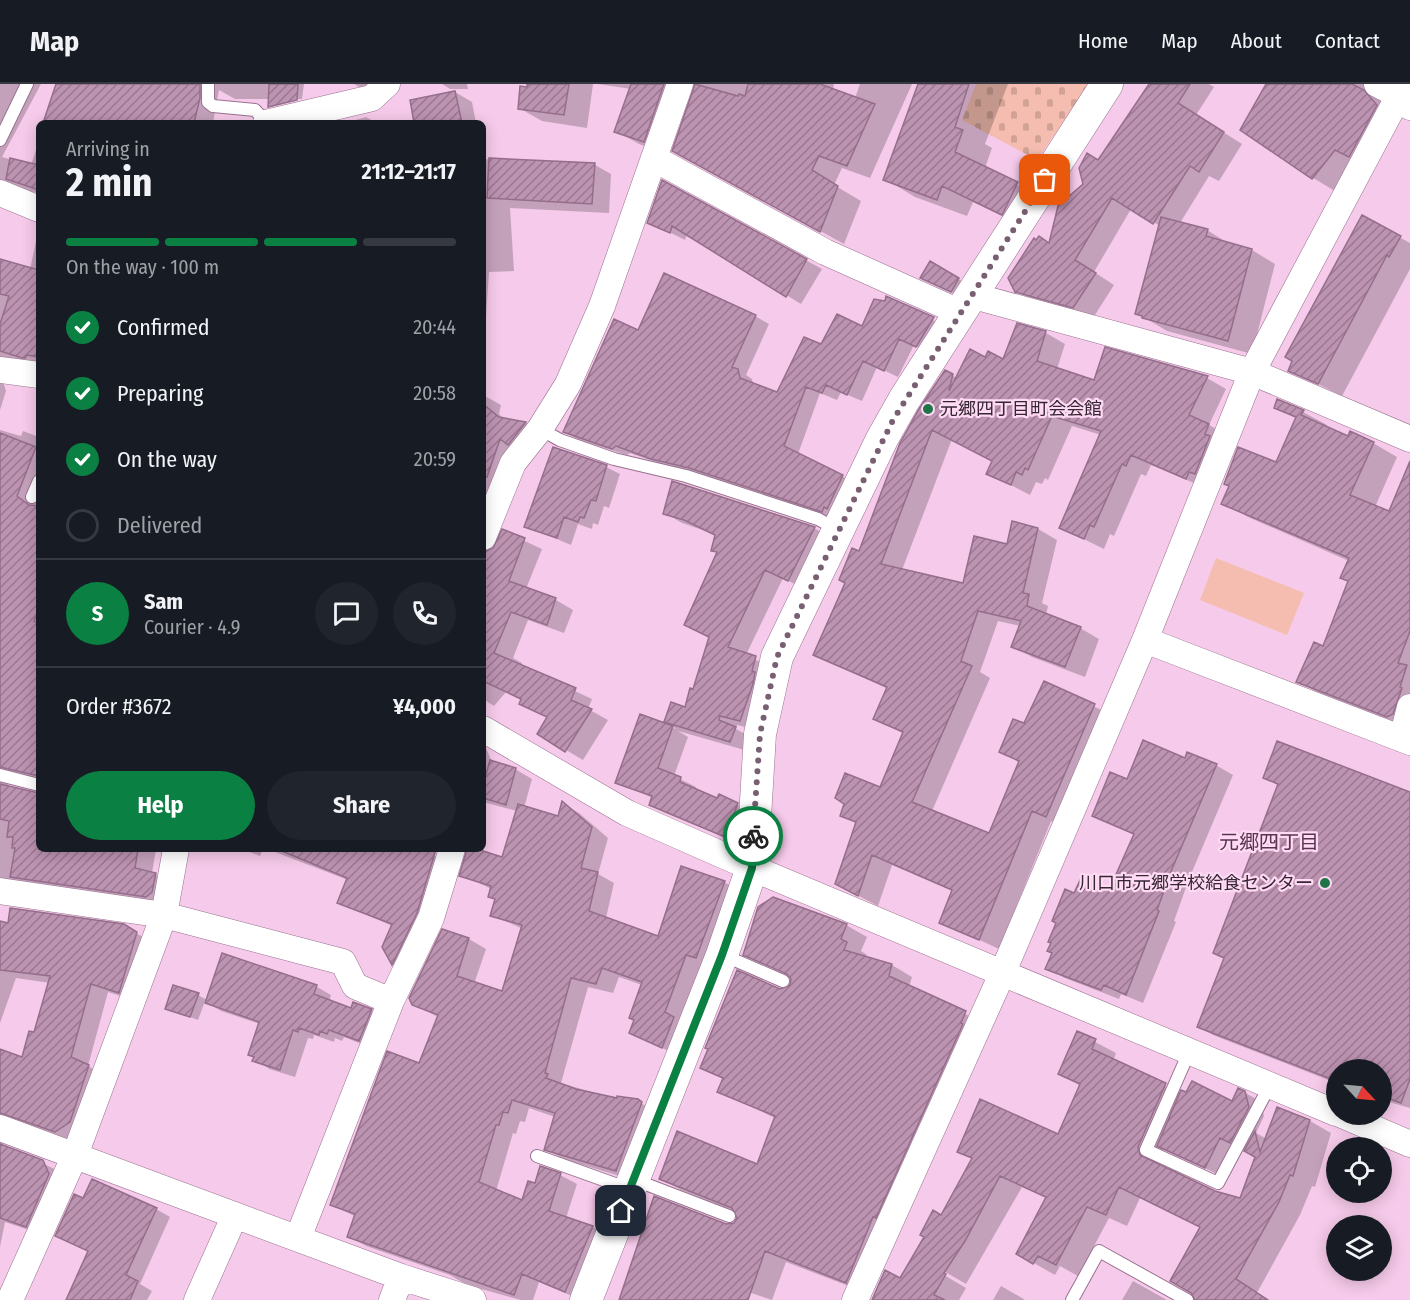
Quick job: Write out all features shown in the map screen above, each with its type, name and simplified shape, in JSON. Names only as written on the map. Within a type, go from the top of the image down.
[{"type":"street","points":[[275,120],[372,98],[387,84]]},
{"type":"street","points":[[486,530],[513,463],[540,429],[568,384],[602,306],[680,84]]},
{"type":"street","points":[[586,1300],[722,955],[752,868],[760,734],[777,657],[882,439],[964,303],[1107,84]]},
{"type":"street","points":[[855,1300],[1002,974],[1145,640],[1252,372],[1405,96],[1377,84]]},
{"type":"street","points":[[655,159],[825,252],[964,303],[1252,372],[1410,439]]},
{"type":"street","points":[[0,193],[36,208]]},
{"type":"street","points":[[0,370],[36,375]]},
{"type":"street","points":[[1145,640],[1406,741],[1410,707]]},
{"type":"street","points":[[486,735],[627,813],[1002,974],[1190,1050],[1326,1109]]},
{"type":"street","points":[[10,1300],[75,1155],[164,915],[175,852]]},
{"type":"street","points":[[298,1238],[391,1001],[431,918],[451,852]]},
{"type":"street","points":[[0,891],[164,915],[343,962],[355,986],[391,1001]]},
{"type":"street","points":[[1364,1125],[1410,1144]]},
{"type":"street","points":[[0,1128],[298,1238],[396,1288],[473,1300]]},
{"type":"street","points":[[197,1300],[235,1215]]},
{"type":"lane","points":[[0,140],[27,84]]},
{"type":"lane","points":[[208,84],[208,102],[213,106],[255,110],[264,120]]},
{"type":"lane","points":[[540,429],[561,440],[614,459],[686,476],[818,519],[838,530]]},
{"type":"lane","points":[[32,497],[36,488]]},
{"type":"lane","points":[[0,775],[36,784]]},
{"type":"lane","points":[[722,955],[783,981]]},
{"type":"lane","points":[[1190,1050],[1146,1150],[1218,1183],[1270,1085]]},
{"type":"lane","points":[[537,1156],[729,1216]]},
{"type":"lane","points":[[1072,1300],[1099,1251],[1187,1300]]},
{"type":"green space","points":[[976,84],[1089,84],[1037,160],[962,120]]},
{"type":"green space","points":[[1216,558],[1304,593],[1287,635],[1200,600]]},
{"type":"building","points":[[56,84],[200,84],[200,98],[195,120],[44,120]]},
{"type":"building","points":[[269,84],[298,84],[297,100],[268,107]]},
{"type":"building","points":[[527,84],[569,84],[564,115],[518,109],[520,86],[527,87]]},
{"type":"building","points":[[631,84],[664,84],[644,142],[614,132]]},
{"type":"building","points":[[695,84],[745,96],[748,84],[820,84],[875,104],[847,166],[819,156],[812,170],[838,186],[820,232],[672,151]]},
{"type":"building","points":[[918,84],[969,84],[955,127],[963,130],[955,152],[1018,182],[1002,215],[942,186],[937,200],[883,180]]},
{"type":"building","points":[[1149,84],[1190,84],[1178,103],[1224,132],[1199,172],[1190,166],[1153,224],[1112,198],[1075,260],[1096,273],[1073,308],[1015,292],[1008,278],[1034,238],[1036,240],[1039,236],[1049,243],[1058,206],[1083,184],[1079,168],[1087,153],[1098,160]]},
{"type":"building","points":[[1266,84],[1352,84],[1364,90],[1377,105],[1349,157],[1335,150],[1312,179],[1240,130]]},
{"type":"building","points":[[455,91],[461,120],[413,120],[410,100]]},
{"type":"building","points":[[10,158],[36,164],[36,189],[6,179]]},
{"type":"building","points":[[489,158],[595,163],[592,204],[487,198]]},
{"type":"building","points":[[662,180],[807,259],[786,297],[672,226],[670,233],[647,223]]},
{"type":"building","points":[[1362,215],[1401,236],[1389,257],[1387,255],[1318,384],[1288,371],[1292,361],[1285,357]]},
{"type":"building","points":[[1161,217],[1208,229],[1206,236],[1252,249],[1228,341],[1142,318],[1135,314]]},
{"type":"building","points":[[0,259],[36,269],[36,356],[27,355],[22,358],[0,351],[0,324],[9,296],[0,294]]},
{"type":"building","points":[[930,261],[959,278],[951,292],[920,278]]},
{"type":"building","points":[[664,273],[756,315],[732,367],[738,369],[740,378],[777,392],[804,337],[821,344],[837,314],[862,326],[874,299],[885,301],[886,296],[934,317],[916,347],[899,339],[884,371],[863,361],[847,395],[826,385],[822,393],[806,387],[784,446],[843,475],[827,509],[824,507],[822,512],[689,468],[651,459],[616,446],[612,449],[563,432],[614,319],[638,330]]},
{"type":"building","points":[[1017,323],[1046,331],[1037,361],[1094,380],[1105,347],[1208,376],[1189,415],[1209,424],[1205,434],[1210,436],[1195,474],[1189,472],[1186,479],[1131,455],[1126,466],[1122,464],[1094,527],[1090,525],[1084,539],[1059,528],[1101,431],[1052,416],[1028,470],[1025,468],[1022,475],[1016,472],[1011,485],[986,474],[992,461],[932,430],[881,564],[963,583],[974,536],[1007,544],[1012,521],[1038,528],[1023,593],[1029,594],[1027,606],[1081,627],[1065,667],[1011,647],[1021,621],[978,611],[961,661],[972,666],[912,802],[989,833],[1019,761],[999,752],[1013,719],[1024,723],[1044,681],[1095,704],[1046,817],[1032,811],[979,940],[939,923],[952,890],[872,855],[858,896],[835,884],[856,822],[840,816],[844,804],[835,798],[845,773],[880,787],[903,732],[873,719],[887,687],[813,655],[845,583],[839,580],[852,548],[859,551],[900,443],[919,409],[945,370],[953,374],[949,391],[970,349],[985,357],[988,351],[1003,359]]},
{"type":"building","points":[[1277,399],[1304,410],[1301,415],[1348,436],[1350,431],[1374,442],[1350,495],[1389,511],[1410,461],[1410,631],[1398,663],[1407,665],[1393,714],[1387,717],[1296,682],[1314,642],[1323,646],[1348,581],[1340,578],[1349,558],[1221,504],[1229,486],[1224,484],[1238,447],[1276,462],[1296,417],[1274,408]]},
{"type":"building","points":[[486,406],[499,417],[526,422],[508,445],[500,439],[487,477]]},
{"type":"building","points":[[0,433],[36,447],[17,496],[29,505],[36,506],[36,617],[34,621],[36,622],[36,775],[0,767]]},
{"type":"building","points":[[553,447],[607,465],[596,501],[591,500],[584,518],[580,517],[578,522],[564,517],[557,538],[524,527]]},
{"type":"building","points":[[672,481],[815,527],[788,581],[765,570],[728,647],[756,656],[752,671],[755,672],[753,684],[740,721],[720,716],[719,720],[736,727],[730,742],[664,722],[671,702],[685,707],[690,688],[693,689],[709,637],[684,625],[717,552],[711,551],[715,535],[684,520],[663,514]]},
{"type":"building","points":[[502,529],[525,538],[509,581],[556,598],[547,625],[511,612],[494,653],[576,688],[571,700],[592,709],[565,752],[537,734],[547,717],[519,704],[521,699],[486,682],[486,551],[493,548]]},
{"type":"building","points":[[640,714],[673,726],[658,768],[681,777],[680,782],[717,798],[719,794],[738,803],[725,837],[649,805],[652,796],[615,783]]},
{"type":"building","points":[[1143,740],[1185,758],[1187,752],[1217,764],[1172,869],[1157,910],[1159,911],[1126,995],[1104,985],[1101,990],[1045,969],[1052,953],[1047,951],[1051,943],[1048,942],[1056,923],[1052,921],[1065,889],[1074,893],[1081,878],[1109,890],[1134,834],[1092,816],[1110,772],[1127,779]]},
{"type":"building","name":"川口市元郷学校給食センター","points":[[1277,741],[1410,792],[1410,1079],[1401,1103],[1392,1100],[1392,1059],[1326,1059],[1326,1077],[1197,1027],[1224,958],[1213,953],[1278,784],[1263,778]]},
{"type":"building","points":[[490,760],[516,768],[506,805],[486,799],[486,774]]},
{"type":"building","points":[[0,784],[36,792],[36,852],[138,852],[135,868],[156,873],[152,892],[146,897],[10,877],[15,848],[12,848],[13,837],[7,837],[9,821],[0,819]]},
{"type":"building","points":[[562,801],[592,827],[581,868],[598,872],[589,911],[658,936],[681,866],[725,881],[696,958],[686,955],[665,1012],[674,1017],[662,1048],[629,1033],[634,1020],[629,1018],[642,982],[602,968],[596,984],[571,978],[545,1073],[548,1074],[546,1078],[576,1089],[617,1098],[617,1096],[638,1099],[642,1102],[616,1171],[544,1150],[555,1113],[512,1100],[508,1113],[503,1112],[499,1125],[496,1125],[479,1182],[522,1200],[528,1181],[535,1183],[540,1166],[561,1173],[549,1211],[593,1226],[565,1292],[522,1274],[514,1295],[347,1237],[355,1214],[330,1205],[387,1051],[419,1063],[438,1015],[412,1005],[409,998],[442,929],[469,938],[457,976],[502,991],[522,925],[490,916],[495,899],[488,897],[491,886],[459,876],[466,852],[486,852],[502,857],[518,804],[558,816]]},
{"type":"building","points":[[284,852],[435,852],[417,913],[392,965],[382,947],[392,924],[337,903],[347,878]]},
{"type":"building","points":[[773,897],[847,924],[841,939],[847,942],[844,950],[892,964],[889,976],[966,1011],[961,1023],[963,1024],[876,1218],[873,1217],[846,1283],[765,1251],[748,1300],[619,1300],[654,1196],[726,1224],[734,1223],[737,1218],[732,1208],[659,1179],[677,1131],[757,1164],[775,1116],[717,1092],[723,1078],[700,1068],[708,1049],[705,1048],[737,970],[780,989],[790,985],[791,979],[787,974],[743,955],[758,907]]},
{"type":"building","points":[[10,908],[124,924],[137,932],[119,993],[91,984],[71,1057],[89,1065],[70,1122],[55,1132],[0,1113],[0,1049],[22,1057],[29,1031],[34,1032],[50,976],[0,970],[0,921],[8,923]]},
{"type":"building","points":[[222,953],[317,985],[314,994],[351,1008],[353,1002],[372,1009],[359,1041],[329,1030],[327,1034],[320,1031],[319,1035],[299,1028],[298,1032],[293,1030],[280,1070],[252,1061],[254,1057],[248,1055],[259,1022],[205,1003]]},
{"type":"building","points":[[173,985],[199,993],[190,1017],[165,1009]]},
{"type":"building","points":[[1077,1031],[1096,1039],[1092,1049],[1166,1083],[1138,1147],[1140,1155],[1215,1191],[1240,1198],[1255,1157],[1244,1151],[1255,1131],[1260,1152],[1277,1107],[1310,1120],[1293,1176],[1290,1175],[1279,1202],[1236,1279],[1268,1300],[1195,1300],[1191,1293],[1170,1281],[1200,1227],[1119,1187],[1106,1215],[1087,1207],[1056,1265],[1038,1256],[1033,1264],[1016,1254],[1046,1197],[1000,1176],[965,1241],[944,1273],[946,1274],[934,1295],[945,1300],[872,1300],[885,1270],[900,1278],[924,1237],[920,1235],[933,1210],[941,1215],[972,1158],[957,1152],[980,1099],[1058,1134],[1080,1084],[1058,1074]]},
{"type":"building","points":[[1192,1081],[1232,1101],[1238,1088],[1245,1091],[1249,1107],[1230,1143],[1220,1138],[1205,1168],[1157,1146],[1181,1090],[1186,1092]]},
{"type":"building","points":[[0,1144],[43,1160],[49,1174],[26,1227],[0,1218]]},
{"type":"building","points":[[92,1179],[157,1208],[126,1275],[138,1281],[130,1300],[66,1300],[88,1251],[55,1236],[74,1194],[83,1198]]},
{"type":"way so far","points":[[753,836],[760,734],[777,657],[882,439],[970,295],[1045,180]]},
{"type":"place","name":"元郷四丁目町会会館","points":[[928,409]]},
{"type":"place","name":"川口市元郷学校給食センター","points":[[1325,883]]},
{"type":"district","name":"元郷四丁目","points":[[1269,842]]},
{"type":"route","points":[[621,1211],[722,955],[752,868],[753,836]]}]
